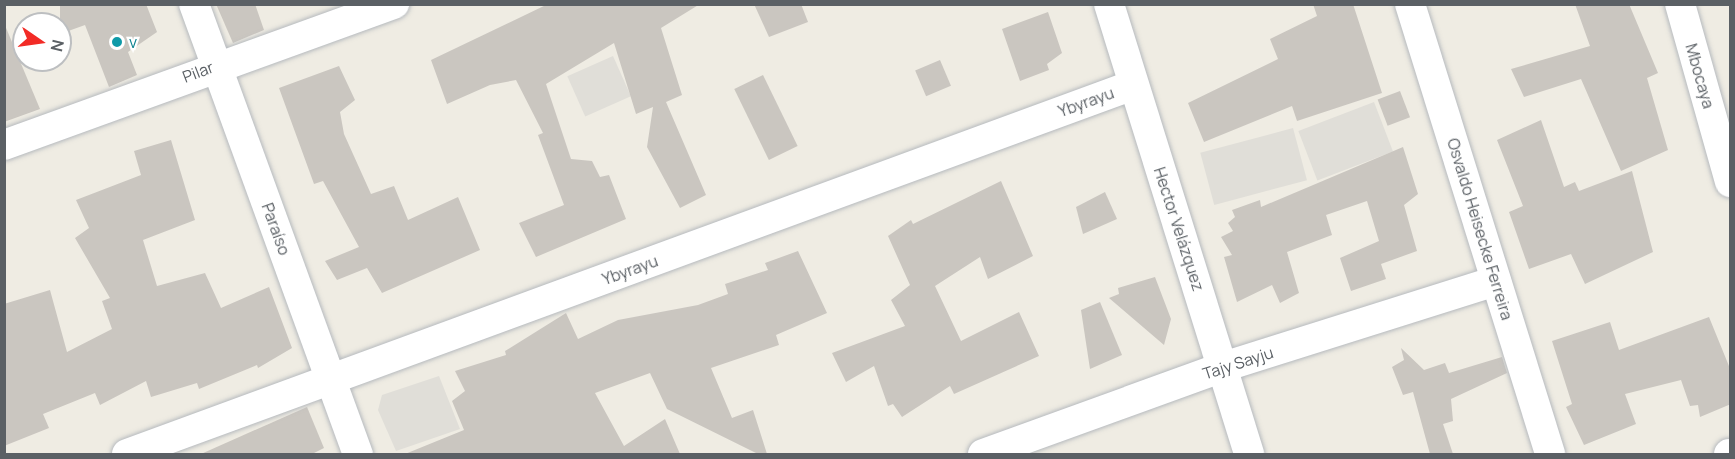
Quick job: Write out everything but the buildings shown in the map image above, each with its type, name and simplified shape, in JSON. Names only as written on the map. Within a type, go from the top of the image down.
[{"type":"street","name":"Paraíso","points":[[194,4],[358,454]]},
{"type":"street","name":"Pilar","points":[[4,145],[218,65],[394,4]]},
{"type":"street","name":"Hector Velázquez","points":[[1109,4],[1249,454]]},
{"type":"street","name":"Osvaldo Heisecke Ferreira","points":[[1410,4],[1550,454]]},
{"type":"street","name":"Mbocaya","points":[[1680,4],[1731,183]]},
{"type":"street","name":"Ybyrayu","points":[[128,454],[1133,85]]},
{"type":"street","name":"Tajy Sayju","points":[[983,454],[1223,367],[1496,280]]},
{"type":"shaded area","points":[[613,56],[631,96],[585,117],[567,76]]},
{"type":"shaded area","points":[[1374,102],[1393,151],[1317,181],[1298,131]]},
{"type":"shaded area","points":[[1293,128],[1307,180],[1214,205],[1200,153]]},
{"type":"shaded area","points":[[439,376],[460,429],[396,451],[378,410],[382,395]]},
{"type":"place","name":"v","points":[[117,42]]}]
